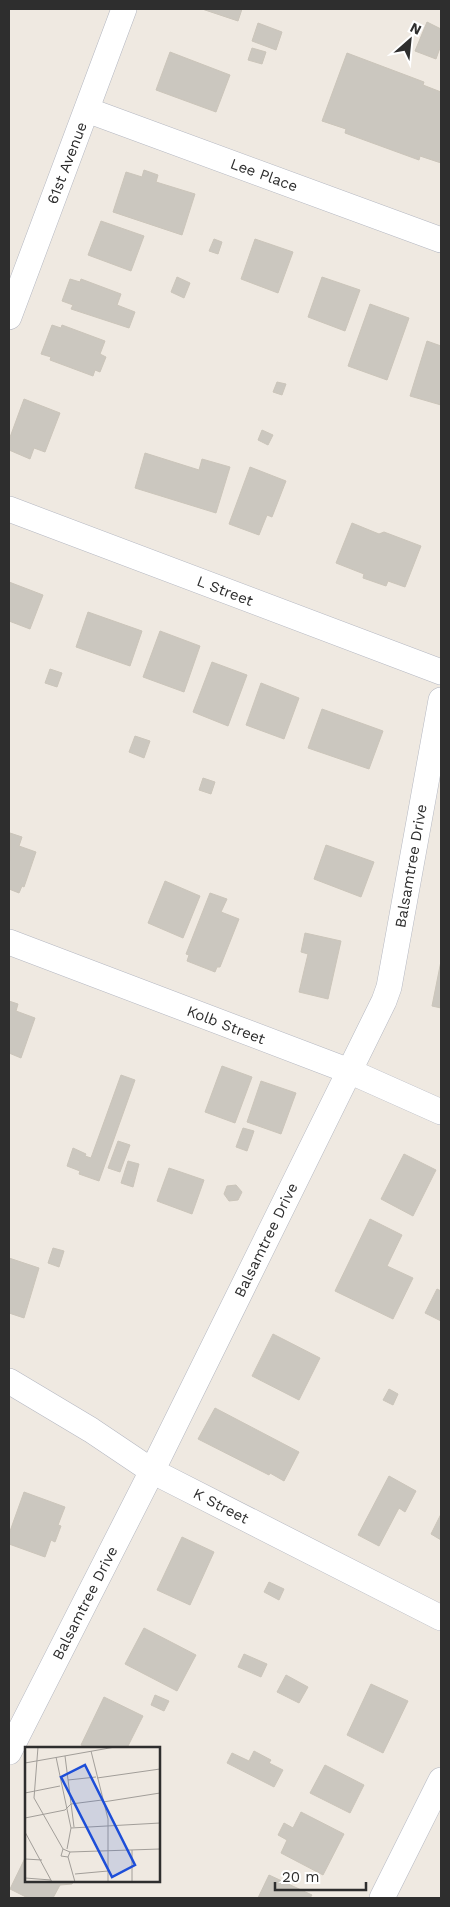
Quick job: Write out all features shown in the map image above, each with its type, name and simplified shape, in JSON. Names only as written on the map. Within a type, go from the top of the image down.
[{"type":"street","name":"61st Avenue","points":[[9,317],[124,9]]},
{"type":"street","name":"Lee Place","points":[[87,110],[441,240]]},
{"type":"street","name":"L Street","points":[[9,509],[441,672]]},
{"type":"street","name":"Balsamtree Drive","points":[[9,1752],[152,1471],[377,1017],[388,987],[441,700]]},
{"type":"street","name":"Kolb Street","points":[[9,942],[349,1072],[441,1112]]},
{"type":"street","name":"K Street","points":[[9,1381],[91,1430],[152,1471],[441,1618]]},
{"type":"street","points":[[382,1898],[441,1780]]},
{"type":"building","points":[[202,9],[242,9],[238,21]]},
{"type":"building","points":[[427,22],[441,29],[441,45],[436,59],[415,51]]},
{"type":"building","points":[[258,23],[282,32],[276,50],[252,41]]},
{"type":"building","points":[[252,48],[266,52],[262,64],[248,60]]},
{"type":"building","points":[[170,52],[230,75],[216,112],[156,90]]},
{"type":"building","points":[[347,53],[424,82],[423,85],[441,92],[441,163],[420,156],[419,160],[345,133],[346,129],[322,121]]},
{"type":"building","points":[[144,170],[158,175],[156,182],[195,194],[182,235],[113,212],[126,172],[142,177]]},
{"type":"building","points":[[101,221],[144,236],[131,271],[88,255]]},
{"type":"building","points":[[214,239],[222,242],[218,254],[209,251]]},
{"type":"building","points":[[255,239],[293,252],[278,293],[241,279]]},
{"type":"building","points":[[177,277],[190,283],[184,298],[171,292]]},
{"type":"building","points":[[322,277],[360,290],[345,331],[308,317]]},
{"type":"building","points":[[70,279],[80,282],[81,279],[121,294],[117,305],[135,312],[129,328],[71,309],[73,305],[62,301]]},
{"type":"building","points":[[370,304],[409,318],[387,380],[348,366]]},
{"type":"building","points":[[52,325],[61,328],[62,325],[105,341],[100,354],[106,357],[100,372],[95,370],[93,376],[50,360],[51,357],[41,354]]},
{"type":"building","points":[[427,341],[441,346],[441,405],[410,396]]},
{"type":"building","points":[[277,382],[286,384],[282,395],[273,392]]},
{"type":"building","points":[[24,399],[60,413],[45,452],[34,448],[30,459],[9,450],[9,440]]},
{"type":"building","points":[[262,430],[273,435],[268,445],[258,440]]},
{"type":"building","points":[[145,453],[199,470],[202,459],[230,467],[216,513],[135,488]]},
{"type":"building","points":[[250,467],[286,481],[272,517],[267,515],[259,535],[229,524]]},
{"type":"building","points":[[352,523],[379,534],[384,532],[421,546],[405,587],[388,581],[386,586],[363,578],[364,574],[336,563]]},
{"type":"building","points":[[9,582],[43,595],[30,629],[9,621]]},
{"type":"building","points":[[88,612],[142,631],[130,666],[76,647]]},
{"type":"building","points":[[160,631],[200,646],[184,692],[143,677]]},
{"type":"building","points":[[212,662],[247,675],[228,726],[193,712]]},
{"type":"building","points":[[50,669],[62,673],[57,687],[45,683]]},
{"type":"building","points":[[261,683],[299,698],[284,739],[246,725]]},
{"type":"building","points":[[322,709],[383,731],[369,769],[308,748]]},
{"type":"building","points":[[135,736],[150,741],[144,758],[129,752]]},
{"type":"building","points":[[203,778],[215,782],[211,794],[199,790]]},
{"type":"building","points":[[10,833],[22,837],[19,846],[36,852],[24,887],[22,886],[19,893],[9,889]]},
{"type":"building","points":[[326,845],[374,862],[361,897],[314,879]]},
{"type":"building","points":[[165,881],[200,896],[183,938],[148,923]]},
{"type":"building","points":[[210,893],[227,899],[221,912],[239,919],[220,967],[217,967],[215,972],[187,961],[189,955],[186,954]]},
{"type":"building","points":[[305,933],[341,941],[328,999],[299,992],[308,954],[301,952]]},
{"type":"building","points":[[441,961],[441,1008],[432,1006]]},
{"type":"building","points":[[9,1001],[18,1004],[16,1011],[35,1018],[21,1058],[9,1053]]},
{"type":"building","points":[[222,1066],[252,1077],[235,1123],[205,1112]]},
{"type":"building","points":[[121,1075],[135,1080],[99,1181],[79,1174],[80,1171],[67,1166],[73,1148],[91,1158]]},
{"type":"building","points":[[261,1081],[296,1093],[281,1134],[247,1122]]},
{"type":"building","points":[[243,1128],[254,1131],[247,1151],[236,1147]]},
{"type":"building","points":[[118,1141],[130,1145],[120,1172],[108,1168]]},
{"type":"building","points":[[404,1154],[436,1170],[413,1216],[381,1199]]},
{"type":"building","points":[[128,1161],[139,1164],[133,1187],[121,1183]]},
{"type":"building","points":[[169,1168],[204,1180],[192,1214],[157,1201]]},
{"type":"building","points":[[236,1185],[242,1192],[238,1200],[229,1201],[224,1194],[227,1186]]},
{"type":"building","points":[[370,1219],[402,1235],[387,1266],[413,1278],[393,1319],[335,1291]]},
{"type":"building","points":[[53,1248],[64,1251],[59,1267],[48,1263]]},
{"type":"building","points":[[9,1258],[39,1268],[24,1318],[9,1313]]},
{"type":"building","points":[[437,1289],[441,1291],[441,1321],[425,1313]]},
{"type":"building","points":[[273,1334],[320,1358],[299,1400],[252,1376]]},
{"type":"building","points":[[389,1389],[398,1394],[393,1405],[383,1400]]},
{"type":"building","points":[[215,1408],[299,1452],[284,1481],[198,1439]]},
{"type":"building","points":[[389,1476],[416,1491],[405,1512],[399,1508],[379,1546],[358,1535]]},
{"type":"building","points":[[24,1492],[65,1507],[58,1525],[61,1526],[55,1542],[51,1540],[45,1557],[9,1544],[9,1534]]},
{"type":"building","points":[[441,1514],[441,1540],[431,1534]]},
{"type":"building","points":[[182,1537],[214,1552],[190,1605],[157,1590]]},
{"type":"building","points":[[269,1582],[284,1589],[279,1600],[264,1592]]},
{"type":"building","points":[[144,1628],[196,1655],[177,1691],[125,1664]]},
{"type":"building","points":[[244,1654],[267,1664],[261,1677],[238,1667]]},
{"type":"building","points":[[286,1675],[308,1687],[299,1703],[277,1692]]},
{"type":"building","points":[[371,1684],[408,1701],[383,1753],[347,1735]]},
{"type":"building","points":[[155,1695],[169,1701],[164,1711],[151,1705]]},
{"type":"building","points":[[104,1697],[143,1716],[128,1747],[86,1747],[81,1745]]},
{"type":"building","points":[[254,1751],[271,1760],[269,1763],[283,1770],[274,1787],[227,1763],[232,1753],[249,1761]]},
{"type":"building","points":[[325,1765],[364,1785],[350,1813],[310,1793]]},
{"type":"building","points":[[301,1812],[344,1834],[323,1875],[281,1853],[287,1840],[278,1835],[284,1823],[293,1828]]},
{"type":"building","points":[[25,1858],[25,1882],[73,1882],[72,1884],[60,1885],[53,1898],[28,1898],[10,1889]]},
{"type":"building","points":[[269,1875],[312,1895],[310,1898],[258,1898]]}]
